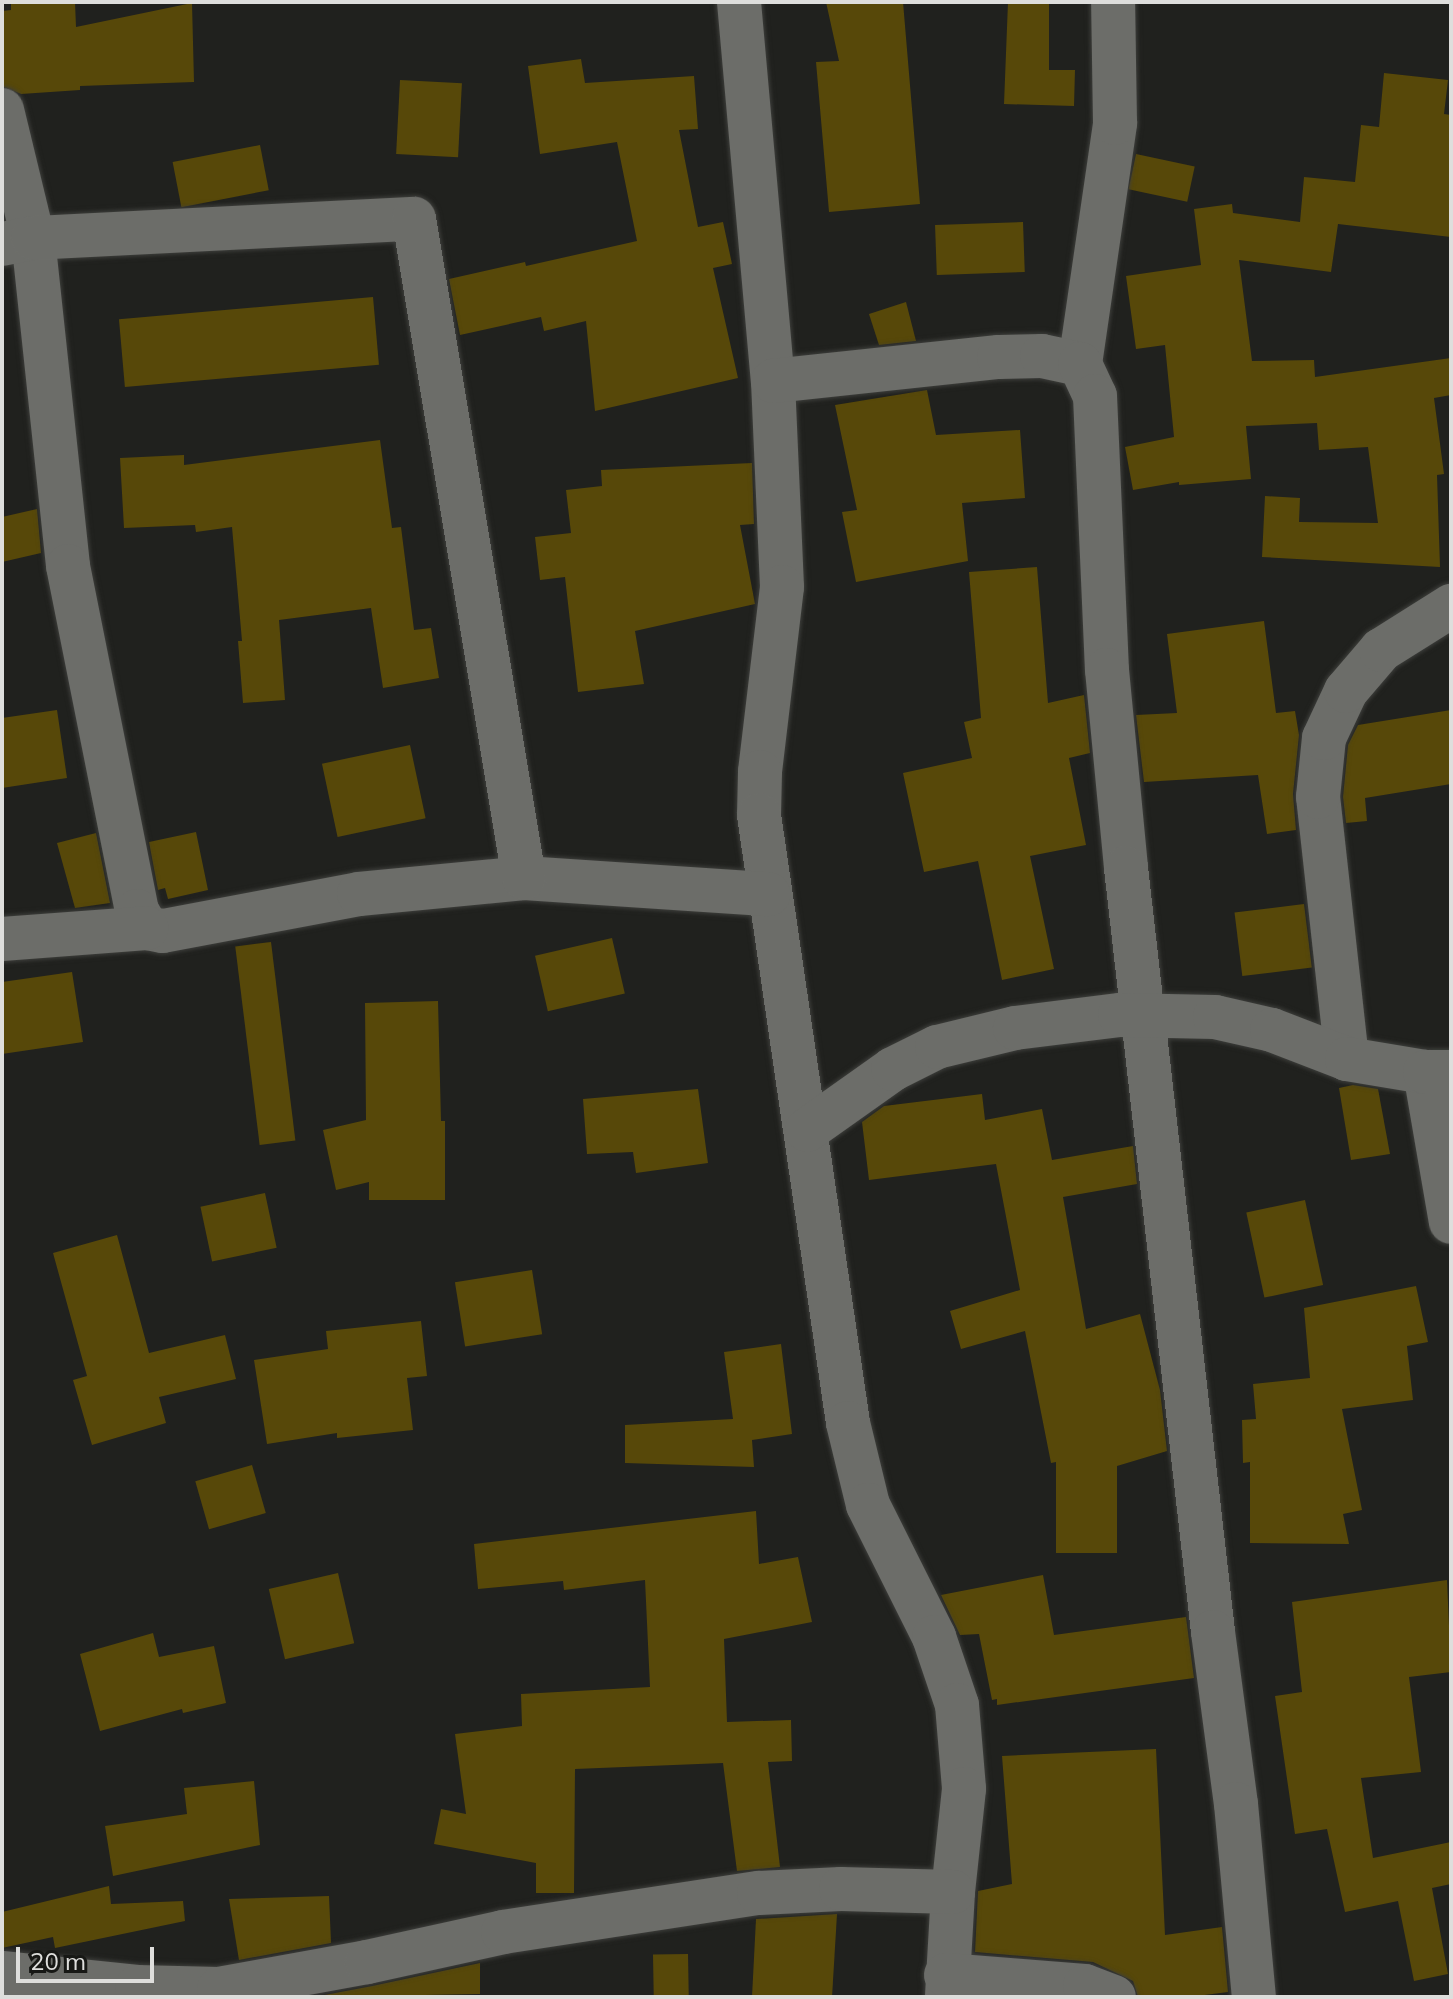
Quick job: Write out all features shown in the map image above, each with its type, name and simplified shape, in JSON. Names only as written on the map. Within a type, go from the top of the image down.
[{"type":"street","points":[[739,2],[773,381],[782,587],[760,772],[759,815],[768,894],[807,1130],[848,1423],[868,1505],[934,1637],[957,1705],[964,1789],[946,1986],[1085,1986],[1114,1997]]},
{"type":"street","points":[[1113,2],[1115,123],[1080,364],[1095,396],[1107,670],[1142,1015],[1213,1632],[1236,1804],[1254,1997]]},
{"type":"street","points":[[2,110],[18,241],[68,566],[137,911],[147,928]]},
{"type":"street","points":[[18,241],[414,219],[524,878]]},
{"type":"street","points":[[773,381],[999,357],[1042,356],[1080,364]]},
{"type":"street","points":[[1347,1059],[1318,797],[1324,738],[1346,691],[1381,650],[1451,606]]},
{"type":"street","points":[[2,939],[147,928],[163,931],[359,894],[524,878],[685,885],[768,894]]},
{"type":"street","points":[[807,1130],[893,1069],[937,1047],[1015,1028],[1142,1015],[1215,1017],[1272,1030],[1347,1059],[1438,1072],[1451,1222]]},
{"type":"street","points":[[2,1973],[137,1987],[219,1989],[367,1962],[503,1932],[759,1893],[841,1889],[953,1892]]},
{"type":"building","points":[[11,2],[75,2],[76,27],[192,3],[194,82],[80,86],[80,90],[21,94],[2,86],[2,11],[11,10]]},
{"type":"building","points":[[826,2],[903,2],[920,204],[829,212],[816,62],[839,61]]},
{"type":"building","points":[[1008,2],[1049,2],[1049,70],[1075,70],[1074,106],[1004,104]]},
{"type":"building","points":[[581,59],[585,83],[694,76],[698,129],[679,130],[698,227],[723,222],[732,264],[713,268],[738,378],[595,411],[586,321],[544,331],[541,317],[460,335],[449,279],[525,262],[526,266],[637,241],[617,142],[540,154],[528,66]]},
{"type":"building","points":[[1384,73],[1448,80],[1444,114],[1451,115],[1451,237],[1338,224],[1331,272],[1239,260],[1252,361],[1314,360],[1315,377],[1451,358],[1451,395],[1434,398],[1444,474],[1437,475],[1440,567],[1262,557],[1265,496],[1300,498],[1299,522],[1378,523],[1368,447],[1319,450],[1317,423],[1246,426],[1251,479],[1179,485],[1179,482],[1133,490],[1125,447],[1174,437],[1165,345],[1136,349],[1126,276],[1201,265],[1194,209],[1232,204],[1233,213],[1300,222],[1304,177],[1355,182],[1361,125],[1379,127]]},
{"type":"building","points":[[400,80],[462,83],[458,157],[396,154]]},
{"type":"building","points":[[260,145],[269,190],[181,207],[173,162]]},
{"type":"building","points":[[1136,154],[1195,166],[1187,202],[1129,189]]},
{"type":"building","points":[[1023,222],[1025,272],[937,275],[935,225]]},
{"type":"building","points":[[373,297],[379,365],[125,387],[119,319]]},
{"type":"building","points":[[906,302],[916,341],[879,345],[869,314]]},
{"type":"building","points":[[927,390],[936,435],[1020,430],[1025,498],[962,503],[968,561],[856,582],[842,512],[857,510],[835,405]]},
{"type":"building","points":[[380,440],[392,528],[401,527],[414,630],[431,628],[439,678],[383,688],[371,608],[279,620],[285,700],[243,703],[238,641],[242,641],[232,527],[196,532],[195,525],[124,528],[120,458],[184,455],[184,465]]},
{"type":"building","points":[[752,463],[754,524],[740,525],[755,604],[635,631],[644,684],[578,692],[565,577],[540,580],[535,537],[571,533],[566,490],[602,486],[601,470]]},
{"type":"building","points":[[37,509],[41,553],[2,562],[2,517]]},
{"type":"building","points":[[1037,567],[1048,703],[1084,695],[1090,753],[1069,758],[1086,845],[1030,856],[1054,969],[1002,980],[978,861],[924,872],[903,773],[972,758],[964,722],[981,718],[969,572]]},
{"type":"building","points":[[1264,621],[1276,713],[1295,711],[1299,735],[1293,794],[1296,830],[1267,834],[1258,775],[1144,782],[1136,715],[1177,713],[1167,634]]},
{"type":"building","points":[[57,710],[67,778],[2,788],[2,718]]},
{"type":"building","points":[[1451,710],[1451,784],[1365,798],[1367,821],[1346,823],[1343,797],[1348,745],[1358,725]]},
{"type":"building","points":[[410,745],[426,818],[338,837],[322,764]]},
{"type":"building","points":[[196,832],[208,890],[168,899],[165,888],[158,890],[149,842]]},
{"type":"building","points":[[96,833],[110,903],[75,908],[57,843]]},
{"type":"building","points":[[1304,904],[1312,968],[1242,976],[1235,913]]},
{"type":"building","points":[[612,938],[625,994],[548,1011],[535,956]]},
{"type":"building","points":[[271,942],[295,1141],[260,1145],[235,946]]},
{"type":"building","points":[[72,972],[83,1042],[2,1054],[2,982]]},
{"type":"building","points":[[438,1001],[441,1121],[445,1121],[445,1200],[369,1200],[369,1182],[336,1190],[323,1130],[366,1120],[365,1003]]},
{"type":"building","points":[[1353,1085],[1378,1089],[1390,1154],[1351,1160],[1339,1088]]},
{"type":"building","points":[[698,1089],[708,1163],[636,1173],[633,1152],[587,1154],[583,1099]]},
{"type":"building","points":[[982,1094],[985,1120],[1042,1109],[1052,1160],[1133,1146],[1137,1184],[1063,1197],[1086,1329],[1140,1314],[1160,1390],[1167,1451],[1117,1466],[1117,1553],[1056,1553],[1056,1462],[1051,1463],[1025,1331],[961,1349],[950,1311],[1020,1290],[996,1164],[869,1180],[862,1122],[884,1106]]},
{"type":"building","points":[[265,1193],[277,1248],[212,1261],[200,1207]]},
{"type":"building","points":[[1305,1200],[1323,1285],[1264,1298],[1246,1212]]},
{"type":"building","points":[[117,1235],[149,1353],[225,1335],[236,1379],[159,1397],[166,1423],[92,1445],[73,1380],[87,1376],[53,1253]]},
{"type":"building","points":[[532,1270],[542,1334],[465,1346],[455,1282]]},
{"type":"building","points":[[1416,1286],[1428,1342],[1407,1346],[1413,1400],[1342,1409],[1362,1510],[1343,1514],[1349,1544],[1250,1543],[1250,1462],[1243,1463],[1242,1420],[1256,1419],[1253,1384],[1310,1378],[1304,1308]]},
{"type":"building","points":[[421,1321],[427,1376],[407,1378],[413,1430],[337,1438],[337,1433],[267,1444],[254,1360],[328,1349],[326,1331]]},
{"type":"building","points":[[781,1344],[792,1434],[752,1440],[754,1467],[625,1463],[625,1425],[733,1419],[724,1352]]},
{"type":"building","points":[[252,1465],[266,1513],[209,1529],[195,1481]]},
{"type":"building","points":[[756,1511],[759,1564],[798,1557],[812,1622],[724,1639],[727,1722],[791,1720],[792,1761],[768,1762],[780,1867],[737,1871],[723,1763],[575,1769],[574,1893],[536,1893],[536,1863],[434,1844],[441,1809],[466,1814],[455,1734],[522,1726],[521,1694],[650,1687],[645,1580],[564,1590],[563,1581],[478,1589],[474,1544]]},
{"type":"building","points":[[338,1573],[354,1643],[285,1659],[269,1589]]},
{"type":"building","points":[[1043,1575],[1054,1635],[1186,1617],[1194,1678],[997,1705],[997,1699],[992,1700],[979,1634],[960,1635],[941,1595]]},
{"type":"building","points":[[1447,1580],[1451,1672],[1409,1677],[1421,1772],[1361,1778],[1373,1858],[1451,1842],[1451,1884],[1432,1888],[1448,1974],[1414,1981],[1398,1901],[1345,1912],[1327,1829],[1295,1834],[1275,1696],[1302,1692],[1292,1602]]},
{"type":"building","points":[[153,1633],[159,1657],[214,1646],[226,1703],[183,1713],[182,1709],[100,1731],[80,1654]]},
{"type":"building","points":[[1156,1749],[1165,1935],[1222,1927],[1228,1992],[1189,1997],[1138,1997],[1133,1981],[1093,1962],[975,1952],[978,1891],[1012,1884],[1002,1756]]},
{"type":"building","points":[[254,1781],[260,1845],[113,1876],[105,1826],[187,1814],[184,1788]]},
{"type":"building","points":[[109,1886],[111,1904],[183,1901],[185,1921],[55,1948],[53,1937],[2,1948],[2,1912]]},
{"type":"building","points":[[329,1896],[331,1943],[239,1960],[229,1899]]},
{"type":"building","points":[[837,1914],[832,1997],[752,1997],[756,1919]]},
{"type":"building","points":[[688,1954],[689,1997],[654,1997],[653,1955]]},
{"type":"building","points":[[480,1963],[480,1994],[314,1997],[372,1986]]}]
